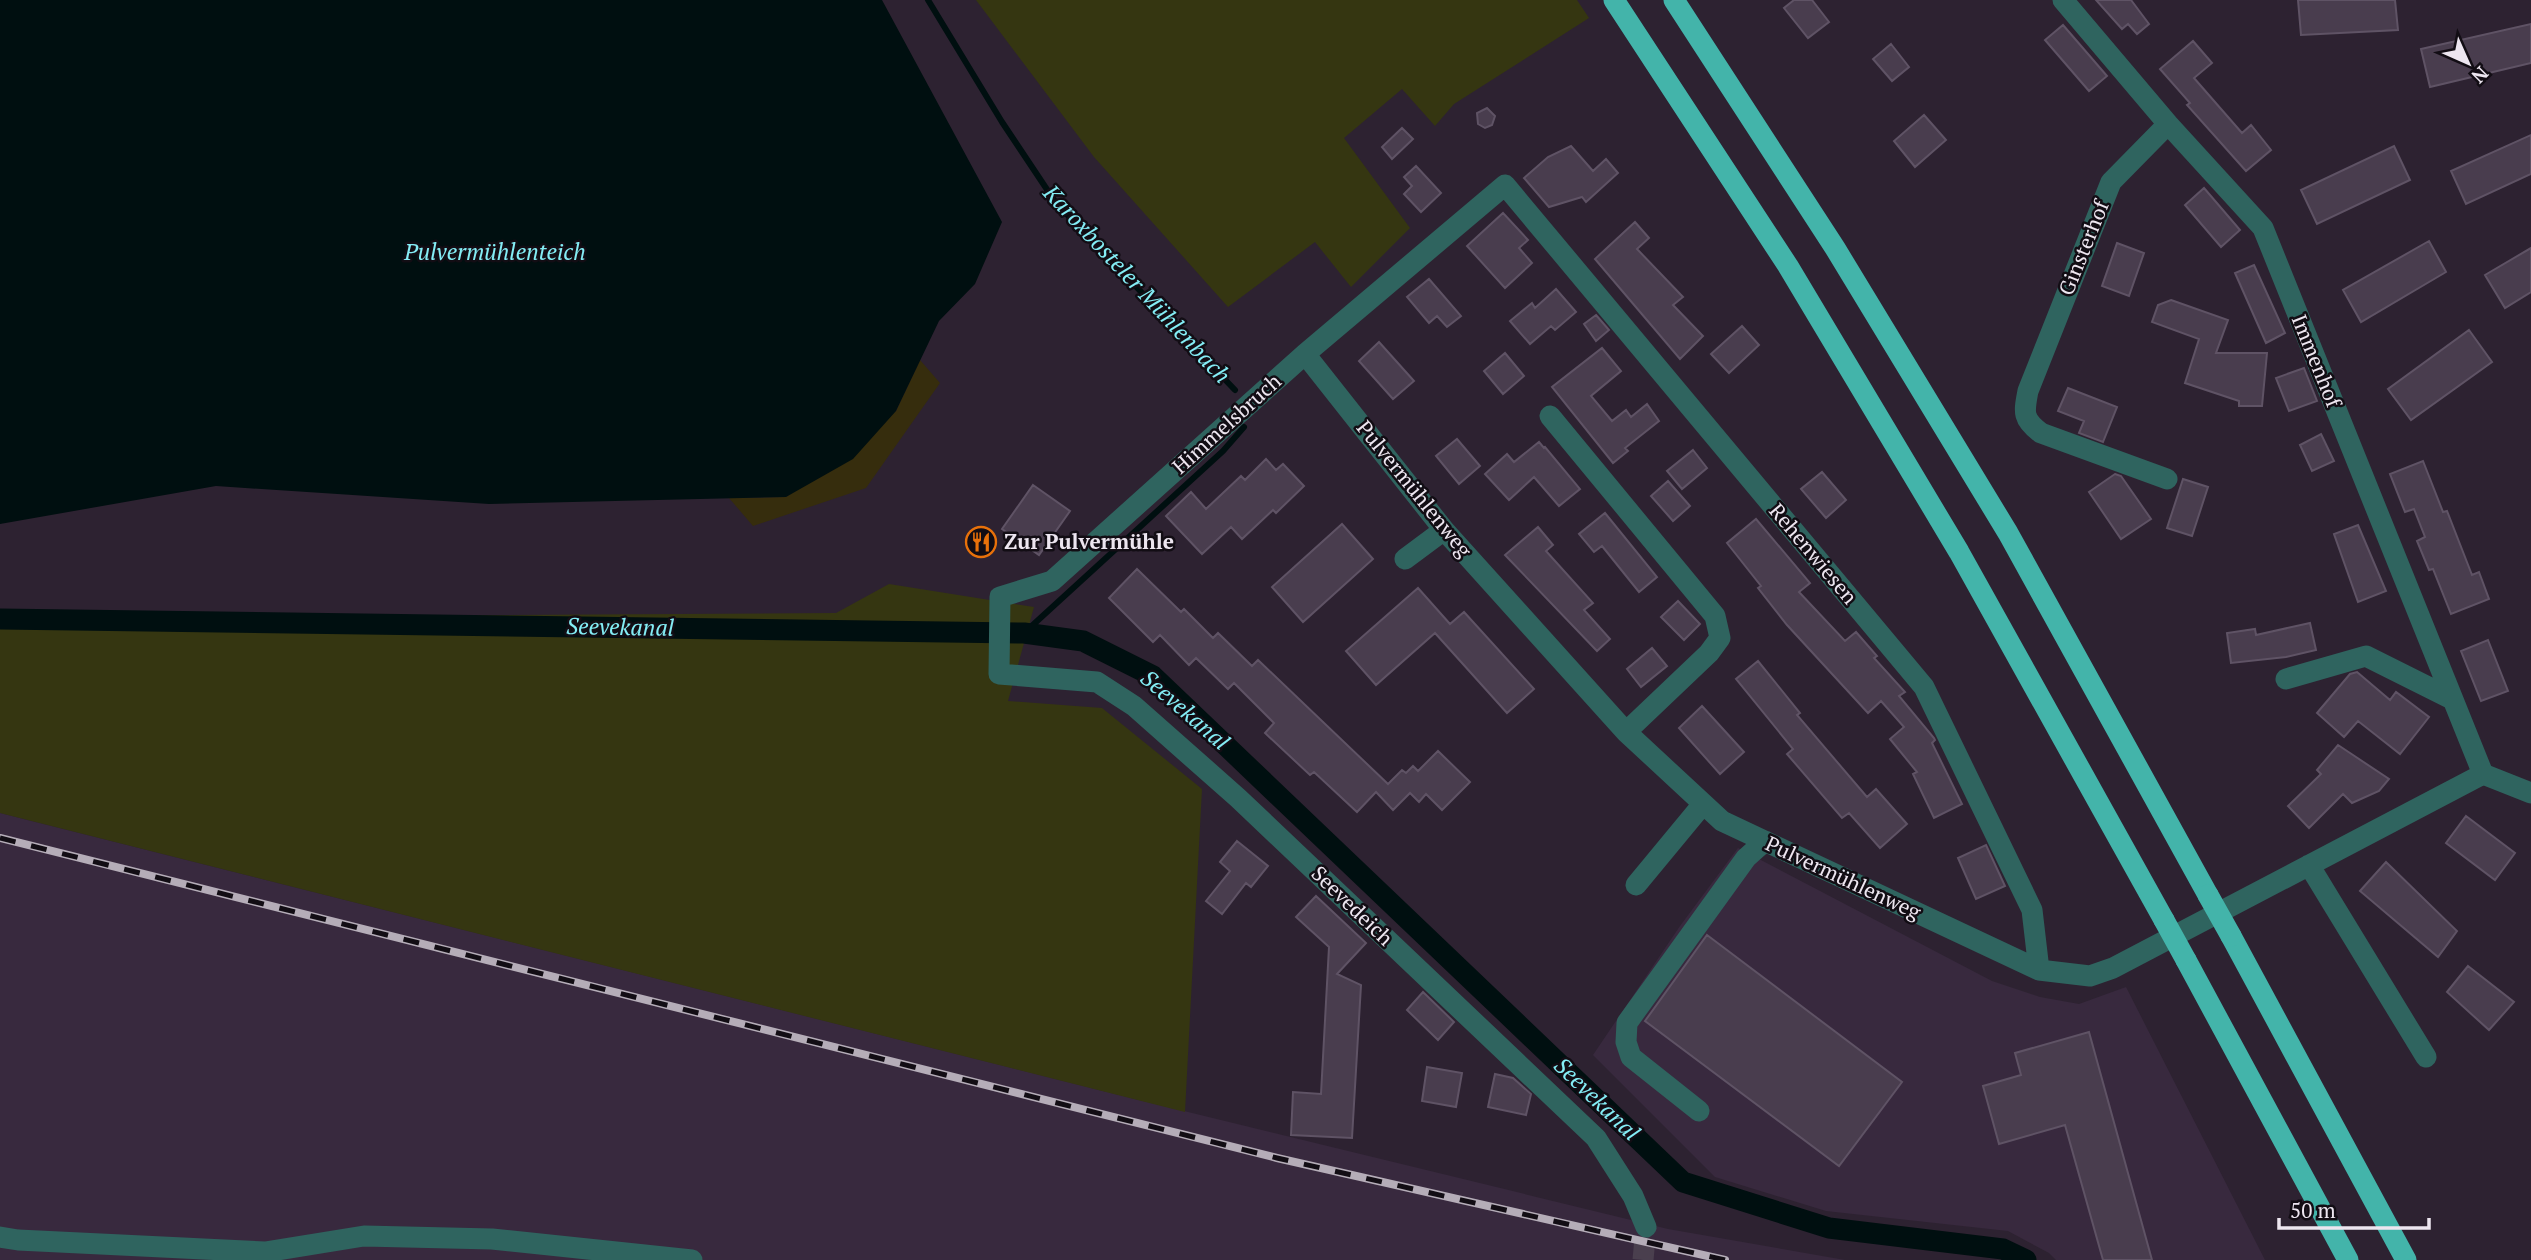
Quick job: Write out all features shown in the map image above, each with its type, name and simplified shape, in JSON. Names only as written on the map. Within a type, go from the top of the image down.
[{"type":"highway","points":[[1614,0],[1788,266],[1959,552],[2186,960],[2348,1260]]},
{"type":"highway","points":[[1674,0],[1835,248],[2008,533],[2406,1260]]},
{"type":"street","name":"Immenhof","points":[[2063,0],[2168,124],[2263,228],[2483,774]]},
{"type":"street","name":"Ginsterhof","points":[[2167,479],[2041,433],[2031,425],[2024,413],[2028,391],[2110,182],[2168,124]]},
{"type":"street","name":"Himmelsbruch","points":[[999,674],[1000,597],[1052,581],[1305,354],[1505,185]]},
{"type":"street","name":"Rehenwiesen","points":[[1505,185],[1924,687],[2032,910],[2039,970]]},
{"type":"street","name":"Pulvermühlenweg","points":[[1305,354],[1444,530],[1626,732],[1721,821],[2039,970],[2090,976],[2113,968],[2483,774]]},
{"type":"street","points":[[1550,416],[1715,616],[1720,638],[1714,646],[1626,732]]},
{"type":"street","points":[[1405,559],[1444,530]]},
{"type":"street","points":[[2286,679],[2366,656],[2452,699]]},
{"type":"street","name":"Seevedeich","points":[[999,674],[1097,682],[1134,706],[1238,798],[1596,1138],[1633,1196],[1646,1227]]},
{"type":"street","points":[[2483,774],[2531,793]]},
{"type":"street","points":[[1636,885],[1703,804]]},
{"type":"street","points":[[1699,1111],[1631,1057],[1626,1042],[1626,1023],[1746,858],[1765,841]]},
{"type":"street","points":[[2309,865],[2426,1057]]},
{"type":"street","points":[[0,1237],[138,1247],[265,1252],[364,1236],[492,1239],[692,1260]]},
{"type":"shaded area","points":[[976,0],[1577,0],[1589,18],[1454,104],[1435,126],[1402,89],[1344,138],[1410,228],[1351,287],[1315,242],[1228,307],[1094,157]]},
{"type":"shaded area","points":[[889,584],[1034,607],[1008,701],[1102,708],[1202,789],[1185,1112],[0,813],[0,618],[836,613]]},
{"type":"shaded area","points":[[0,813],[1139,1100],[1668,1229],[1845,1260],[0,1260]]},
{"type":"shaded area","points":[[1738,848],[1992,981],[2040,997],[2079,1004],[2126,987],[2265,1260],[2056,1260],[2049,1253],[2008,1231],[1826,1211],[1715,1177],[1593,1055],[1680,926]]},
{"type":"sand","points":[[920,360],[940,383],[866,488],[753,526],[729,498],[786,497],[896,411]]},
{"type":"water","name":"Pulvermühlenteich","points":[[0,0],[882,0],[1002,222],[975,284],[939,321],[896,411],[853,459],[786,497],[489,504],[216,486],[0,524]]},
{"type":"building","points":[[1794,0],[1812,0],[1829,22],[1808,38],[1784,8]]},
{"type":"building","points":[[2096,0],[2131,0],[2149,24],[2137,34],[2128,24],[2122,29]]},
{"type":"building","points":[[2298,0],[2395,0],[2398,30],[2301,35]]},
{"type":"building","points":[[2531,24],[2531,63],[2430,87],[2421,49]]},
{"type":"building","points":[[2063,25],[2107,76],[2089,91],[2045,40]]},
{"type":"building","points":[[2193,41],[2212,63],[2194,78],[2242,133],[2251,125],[2271,150],[2246,171],[2187,105],[2190,103],[2160,69]]},
{"type":"building","points":[[1891,44],[1909,67],[1892,81],[1873,59]]},
{"type":"building","points":[[1487,108],[1495,116],[1492,125],[1485,128],[1478,124],[1477,113]]},
{"type":"building","points":[[1924,115],[1946,140],[1915,167],[1894,141]]},
{"type":"building","points":[[1402,128],[1413,139],[1392,159],[1382,147]]},
{"type":"building","points":[[2531,135],[2531,174],[2466,204],[2451,171]]},
{"type":"building","points":[[1571,146],[1593,171],[1606,159],[1618,173],[1586,202],[1582,197],[1549,207],[1524,178],[1548,157]]},
{"type":"building","points":[[2394,146],[2410,180],[2317,224],[2301,190]]},
{"type":"building","points":[[1416,166],[1441,193],[1421,212],[1404,194],[1412,186],[1404,177]]},
{"type":"building","points":[[2204,188],[2240,230],[2221,247],[2185,205]]},
{"type":"building","points":[[1503,213],[1528,240],[1519,248],[1532,263],[1505,288],[1467,246]]},
{"type":"building","points":[[1635,222],[1649,238],[1637,249],[1683,297],[1673,305],[1703,336],[1680,359],[1595,259]]},
{"type":"building","points":[[2429,241],[2446,272],[2361,322],[2343,290]]},
{"type":"building","points":[[2117,243],[2144,253],[2129,296],[2102,286]]},
{"type":"building","points":[[2531,248],[2531,292],[2505,308],[2485,275]]},
{"type":"building","points":[[2254,265],[2285,333],[2266,343],[2235,273]]},
{"type":"building","points":[[1429,279],[1461,316],[1447,327],[1437,316],[1429,323],[1407,297]]},
{"type":"building","points":[[1556,289],[1576,312],[1555,330],[1551,326],[1530,344],[1510,321],[1532,303],[1535,308]]},
{"type":"building","points":[[2171,300],[2228,320],[2216,353],[2267,353],[2262,406],[2239,406],[2239,401],[2185,383],[2199,339],[2152,322],[2158,305]]},
{"type":"building","points":[[1596,315],[1609,330],[1596,341],[1584,324]]},
{"type":"building","points":[[1742,326],[1759,345],[1729,373],[1711,354]]},
{"type":"building","points":[[2469,330],[2492,362],[2411,420],[2388,389]]},
{"type":"building","points":[[1379,342],[1414,381],[1393,399],[1359,361]]},
{"type":"building","points":[[1602,348],[1621,371],[1591,396],[1612,421],[1626,410],[1631,417],[1647,404],[1659,421],[1625,448],[1628,451],[1613,463],[1552,387]]},
{"type":"building","points":[[1505,353],[1524,376],[1503,394],[1484,371]]},
{"type":"building","points":[[2304,368],[2317,401],[2289,411],[2276,378]]},
{"type":"building","points":[[2068,388],[2117,407],[2103,442],[2079,433],[2084,421],[2058,411]]},
{"type":"building","points":[[2321,434],[2334,461],[2312,471],[2300,445]]},
{"type":"building","points":[[1457,439],[1480,466],[1459,484],[1436,456]]},
{"type":"building","points":[[1539,442],[1580,489],[1559,506],[1534,477],[1509,500],[1485,474],[1507,454],[1514,462]]},
{"type":"building","points":[[1693,450],[1707,468],[1682,489],[1667,471]]},
{"type":"building","points":[[1266,459],[1276,470],[1283,464],[1304,486],[1276,513],[1273,510],[1242,539],[1231,527],[1202,554],[1166,516],[1191,492],[1206,509],[1241,476],[1245,480]]},
{"type":"building","points":[[2423,461],[2443,512],[2447,511],[2472,575],[2479,572],[2489,599],[2451,614],[2433,569],[2429,570],[2417,541],[2425,537],[2414,509],[2405,512],[2390,474]]},
{"type":"building","points":[[1822,472],[1846,500],[1826,518],[1801,489]]},
{"type":"building","points":[[2115,474],[2121,476],[2151,519],[2121,539],[2089,492]]},
{"type":"building","points":[[2183,479],[2208,487],[2192,536],[2167,528]]},
{"type":"building","points":[[1668,481],[1690,506],[1673,521],[1651,496]]},
{"type":"building","points":[[1033,485],[1070,511],[1039,555],[1002,529]]},
{"type":"building","points":[[1605,513],[1657,577],[1639,592],[1602,546],[1594,552],[1579,534]]},
{"type":"building","points":[[1756,519],[1810,583],[1799,592],[1845,641],[1856,632],[1877,656],[1874,658],[1905,692],[1899,696],[1934,738],[1932,743],[1962,804],[1934,818],[1913,774],[1917,772],[1890,739],[1904,727],[1881,701],[1868,713],[1787,625],[1758,588],[1761,586],[1727,543]]},
{"type":"building","points":[[1342,524],[1373,559],[1303,622],[1272,587]]},
{"type":"building","points":[[2358,525],[2386,591],[2358,602],[2334,534]]},
{"type":"building","points":[[1538,527],[1553,545],[1546,551],[1593,603],[1584,610],[1610,639],[1597,651],[1505,555]]},
{"type":"building","points":[[1137,569],[1181,612],[1184,609],[1213,638],[1218,633],[1252,666],[1258,660],[1388,784],[1402,770],[1406,773],[1413,766],[1418,771],[1438,751],[1470,782],[1442,810],[1426,794],[1419,802],[1410,793],[1393,810],[1376,792],[1357,812],[1314,772],[1310,775],[1265,733],[1274,723],[1234,683],[1228,689],[1196,658],[1189,665],[1160,635],[1153,642],[1109,598]]},
{"type":"building","points":[[1418,588],[1450,624],[1464,612],[1534,689],[1507,713],[1435,633],[1376,685],[1346,651]]},
{"type":"building","points":[[1678,601],[1700,624],[1684,640],[1661,617]]},
{"type":"building","points":[[2310,623],[2316,650],[2286,657],[2231,663],[2227,633],[2255,629],[2256,635]]},
{"type":"building","points":[[2488,640],[2508,691],[2481,701],[2461,651]]},
{"type":"building","points":[[1652,648],[1667,666],[1641,687],[1627,669]]},
{"type":"building","points":[[1758,661],[1800,713],[1797,715],[1867,797],[1876,789],[1907,824],[1880,848],[1849,813],[1842,818],[1787,754],[1793,749],[1736,679]]},
{"type":"building","points":[[2357,672],[2390,700],[2396,692],[2429,717],[2400,754],[2358,721],[2344,737],[2317,713],[2350,674]]},
{"type":"building","points":[[1702,706],[1744,752],[1720,774],[1679,728]]},
{"type":"building","points":[[2338,745],[2389,779],[2379,791],[2352,803],[2343,794],[2309,828],[2288,806],[2321,774],[2317,770]]},
{"type":"building","points":[[2466,816],[2515,853],[2495,880],[2446,843]]},
{"type":"building","points":[[1237,841],[1268,866],[1251,887],[1246,883],[1222,914],[1206,901],[1230,871],[1220,862]]},
{"type":"building","points":[[1986,845],[2005,886],[1976,899],[1958,858]]},
{"type":"building","points":[[2386,862],[2457,931],[2438,957],[2360,891]]},
{"type":"building","points":[[1316,896],[1366,943],[1337,974],[1361,985],[1352,1138],[1291,1135],[1293,1092],[1321,1094],[1329,947],[1296,917]]},
{"type":"building","points":[[1707,935],[1902,1082],[1839,1166],[1645,1021]]},
{"type":"building","points":[[2468,966],[2514,1002],[2489,1030],[2447,992]]},
{"type":"building","points":[[1423,992],[1454,1022],[1438,1040],[1407,1010]]},
{"type":"building","points":[[2089,1032],[2152,1260],[2103,1260],[2065,1125],[1999,1144],[1983,1086],[2021,1075],[2015,1053]]},
{"type":"building","points":[[1427,1067],[1462,1073],[1456,1107],[1422,1101]]},
{"type":"building","points":[[1495,1074],[1513,1078],[1531,1094],[1526,1115],[1488,1107]]},
{"type":"waterway","name":"Karoxbosteler Mühlenbach","points":[[928,0],[1002,122],[1056,203],[1235,390]]},
{"type":"waterway","name":"Karoxbosteler Mühlenbach","points":[[1024,633],[1223,451],[1244,427]]},
{"type":"waterway","name":"Seevekanal","points":[[0,619],[1024,633],[1083,641],[1153,676],[1683,1182],[1829,1228],[2003,1249],[2026,1260]]},
{"type":"tunnel","points":[[1643,1260],[1646,1227]]},
{"type":"railway","points":[[0,838],[1277,1158],[1725,1260]]},
{"type":"place","name":"Zur Pulvermühle","points":[[981,542]]}]
